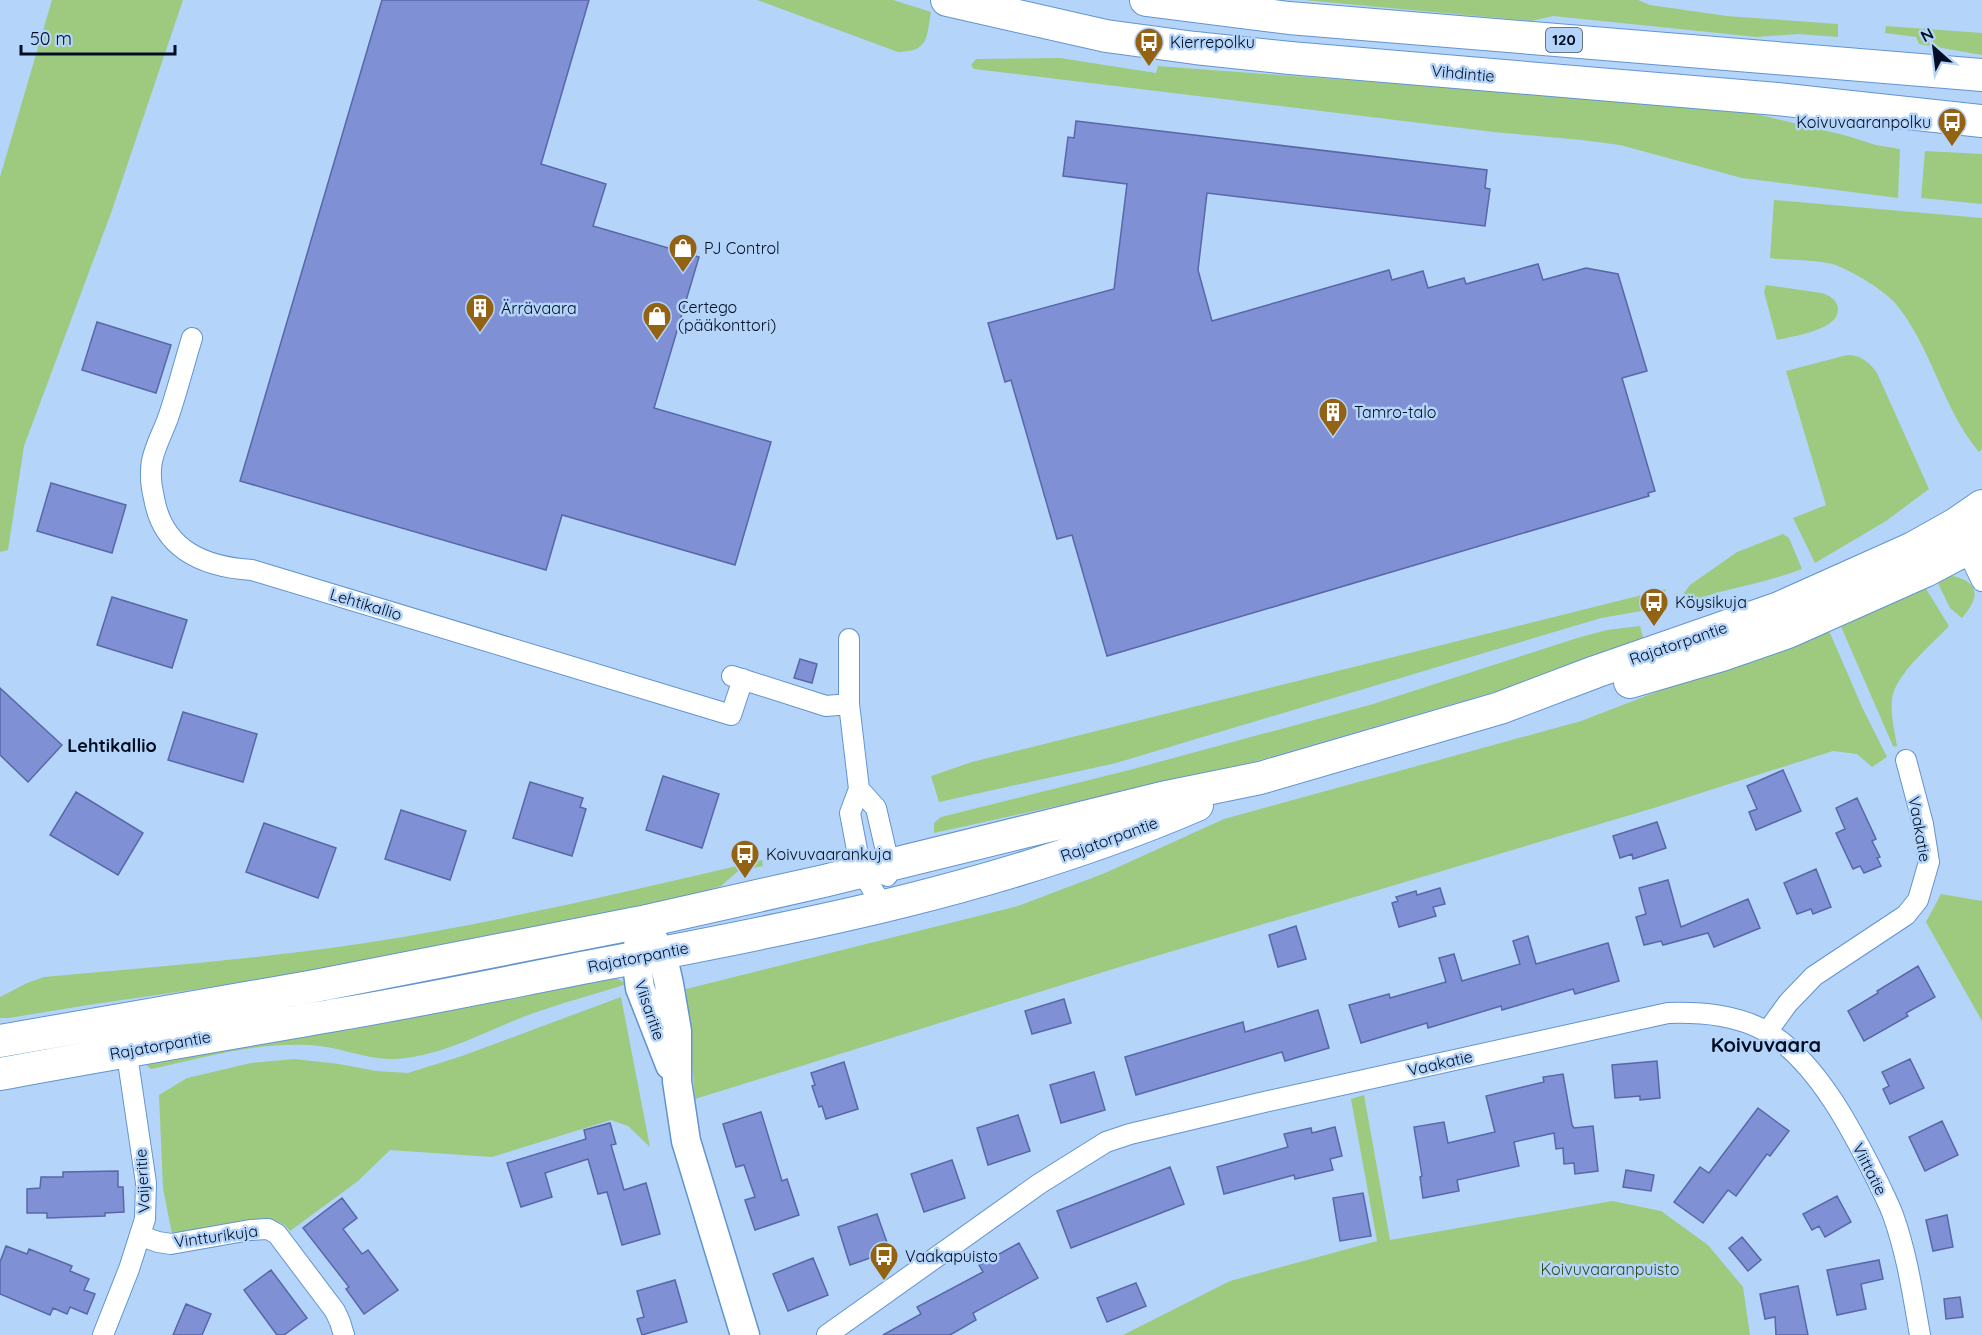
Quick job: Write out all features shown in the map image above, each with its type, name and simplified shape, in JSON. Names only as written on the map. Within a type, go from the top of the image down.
[{"type":"main road","name":"Vihdintie","points":[[947,0],[1106,36],[1196,48],[1777,99],[1982,121]]},
{"type":"main road","name":"120","points":[[1146,0],[1289,18],[1982,75]]},
{"type":"main road","name":"Rajatorpantie","points":[[0,1041],[315,986],[642,922],[1162,798],[1260,778],[1500,708],[1593,692],[1722,655],[1788,632],[1925,571],[1968,538],[1982,506]]},
{"type":"main road","name":"Rajatorpantie","points":[[0,1074],[343,1014],[649,956],[940,893],[1044,862],[1168,818],[1260,778]]},
{"type":"street","name":"Lehtikallio","points":[[192,338],[169,415],[152,461],[151,478],[156,510],[171,537],[187,552],[205,562],[252,570],[731,715],[737,678],[826,706],[849,704]]},
{"type":"street","points":[[1968,538],[1982,580]]},
{"type":"street","points":[[849,639],[849,704],[859,789],[850,813],[875,868],[883,906]]},
{"type":"street","name":"Vaakatie","points":[[827,1335],[1078,1158],[1106,1143],[1130,1134],[1668,1013],[1694,1012],[1715,1015],[1739,1020],[1767,1032],[1788,1003],[1814,975],[1906,915],[1918,900],[1929,862],[1923,824],[1906,760]]},
{"type":"street","points":[[859,789],[876,808],[875,868],[883,906]]},
{"type":"street","name":"Viisaritie","points":[[642,922],[649,956],[640,988],[676,1081],[686,1141],[746,1335]]},
{"type":"street","name":"Vaijeritie","points":[[103,1335],[141,1236],[145,1219],[146,1183],[127,1050],[120,1020]]},
{"type":"street","name":"Viittatie","points":[[1767,1032],[1788,1047],[1812,1072],[1868,1161],[1893,1214],[1909,1274],[1920,1335]]},
{"type":"street","name":"Vintturikuja","points":[[141,1236],[171,1244],[240,1231],[268,1229],[277,1234],[334,1311],[344,1335]]},
{"type":"green space","points":[[52,0],[183,0],[111,213],[24,446],[8,550],[0,552],[0,177]]},
{"type":"green space","points":[[757,0],[893,0],[931,12],[927,36],[921,46],[898,52]]},
{"type":"green space","points":[[1303,0],[1638,0],[1650,5],[1727,16],[1838,24],[1838,37],[1799,34],[1757,37],[1553,16],[1531,21]]},
{"type":"green space","points":[[1886,26],[1982,33],[1982,55],[1919,44],[1916,37],[1885,33]]},
{"type":"green space","points":[[1060,58],[1156,73],[1158,66],[1496,91],[1756,114],[1900,149],[1898,198],[1742,178],[1620,145],[1494,132],[974,69],[971,65],[976,59]]},
{"type":"green space","points":[[1925,151],[1982,154],[1982,204],[1921,198]]},
{"type":"green space","points":[[1774,200],[1982,218],[1982,449],[1979,452],[1955,416],[1919,340],[1891,299],[1861,277],[1832,264],[1770,258]]},
{"type":"green space","points":[[1766,285],[1828,295],[1836,303],[1838,309],[1836,316],[1831,322],[1814,331],[1777,340],[1764,292]]},
{"type":"green space","points":[[1847,355],[1864,360],[1877,373],[1929,489],[1886,521],[1815,563],[1793,518],[1826,505],[1786,371]]},
{"type":"green space","points":[[1783,534],[1789,538],[1802,569],[1682,604],[1684,593],[1690,585],[1737,552]]},
{"type":"green space","points":[[1947,575],[1966,581],[1974,590],[1973,602],[1962,618],[1950,608],[1936,579]]},
{"type":"green space","points":[[1923,584],[1949,626],[1911,665],[1894,691],[1892,712],[1897,747],[1893,746],[1839,622]]},
{"type":"green space","points":[[1666,589],[1659,608],[1601,618],[1116,763],[939,802],[931,776],[972,762]]},
{"type":"green space","points":[[1640,626],[1642,642],[1604,658],[1494,692],[1191,780],[1106,795],[934,833],[934,823],[941,817],[1133,769],[1373,704],[1577,638],[1607,630]]},
{"type":"green space","points":[[1827,626],[1862,707],[1887,757],[1872,767],[1857,754],[1833,751],[1657,807],[1126,965],[695,1099],[686,989],[1018,906],[1105,873],[1224,819],[1581,721]]},
{"type":"green space","points":[[762,860],[763,866],[737,872],[721,886],[659,906],[314,972],[0,1018],[0,997],[44,977],[325,949],[415,935],[515,916]]},
{"type":"green space","points":[[1941,894],[1982,901],[1982,1021],[1926,922]]},
{"type":"green space","points":[[612,976],[627,984],[536,1012],[428,1054],[384,1059],[320,1046],[289,1045],[249,1048],[151,1069],[147,1066],[157,1056]]},
{"type":"green space","points":[[621,997],[650,1147],[628,1126],[611,1120],[492,1157],[390,1150],[358,1181],[290,1231],[285,1225],[268,1219],[172,1234],[163,1188],[159,1095],[187,1078],[251,1063],[294,1059],[376,1071],[408,1073],[462,1056]]},
{"type":"green space","name":"Koivuvaaranpuisto","points":[[1364,1095],[1390,1240],[1612,1201],[1661,1211],[1708,1245],[1743,1287],[1750,1335],[1123,1335],[1230,1281],[1377,1241],[1351,1099]]},
{"type":"building","name":"Ärrävaara","points":[[382,0],[589,0],[541,164],[606,184],[593,226],[699,257],[654,408],[771,442],[735,565],[562,515],[546,570],[240,481]]},
{"type":"building","name":"Tamro-talo","points":[[1076,121],[1487,170],[1485,188],[1490,189],[1485,226],[1207,193],[1198,270],[1212,321],[1389,270],[1392,280],[1423,271],[1428,288],[1464,278],[1466,284],[1538,264],[1543,280],[1586,268],[1618,274],[1647,371],[1622,378],[1655,491],[1648,493],[1649,496],[1107,656],[1072,535],[1057,539],[1011,380],[1005,382],[988,323],[1114,289],[1127,184],[1063,176],[1068,137],[1074,138]]},
{"type":"building","points":[[97,322],[171,345],[156,393],[82,370]]},
{"type":"building","points":[[51,483],[126,505],[112,553],[37,531]]},
{"type":"building","points":[[112,597],[187,620],[172,668],[97,645]]},
{"type":"building","points":[[800,659],[817,664],[812,683],[794,678]]},
{"type":"building","points":[[0,688],[62,745],[28,782],[0,755]]},
{"type":"building","points":[[183,712],[257,734],[243,782],[168,760]]},
{"type":"building","points":[[1783,770],[1801,811],[1756,830],[1749,812],[1757,809],[1747,786]]},
{"type":"building","points":[[663,776],[719,794],[702,848],[646,830]]},
{"type":"building","points":[[530,782],[583,798],[580,807],[586,809],[572,856],[513,838]]},
{"type":"building","points":[[76,792],[143,833],[118,875],[50,835]]},
{"type":"building","points":[[1857,798],[1876,839],[1872,841],[1880,857],[1877,858],[1881,866],[1864,873],[1860,866],[1853,869],[1836,833],[1845,829],[1836,808]]},
{"type":"building","points":[[401,810],[466,831],[450,880],[385,859]]},
{"type":"building","points":[[1657,822],[1666,848],[1633,859],[1632,854],[1620,858],[1613,836]]},
{"type":"building","points":[[264,823],[336,848],[318,898],[246,872]]},
{"type":"building","points":[[1816,869],[1831,907],[1813,914],[1811,909],[1797,914],[1784,883]]},
{"type":"building","points":[[1668,880],[1681,927],[1748,899],[1760,928],[1714,947],[1708,933],[1663,945],[1661,941],[1644,945],[1636,917],[1646,914],[1639,888]]},
{"type":"building","points":[[1440,888],[1445,904],[1433,907],[1436,916],[1399,927],[1392,903],[1398,901],[1396,897],[1416,891],[1417,895]]},
{"type":"building","points":[[1296,926],[1306,959],[1278,967],[1269,935]]},
{"type":"building","points":[[1528,936],[1536,964],[1608,943],[1619,981],[1575,994],[1573,989],[1502,1010],[1501,1006],[1428,1028],[1427,1023],[1361,1043],[1349,1005],[1389,994],[1390,998],[1446,982],[1439,958],[1454,954],[1462,981],[1520,964],[1513,941]]},
{"type":"building","points":[[1918,966],[1935,997],[1906,1013],[1908,1016],[1864,1041],[1848,1011]]},
{"type":"building","points":[[1064,999],[1071,1023],[1032,1034],[1025,1011]]},
{"type":"building","points":[[1318,1010],[1329,1048],[1285,1061],[1282,1052],[1136,1095],[1125,1057],[1243,1022],[1245,1032]]},
{"type":"building","points":[[1910,1059],[1924,1088],[1890,1104],[1883,1089],[1889,1086],[1882,1072]]},
{"type":"building","points":[[1657,1061],[1660,1098],[1640,1100],[1640,1096],[1615,1098],[1612,1065]]},
{"type":"building","points":[[844,1062],[858,1109],[826,1119],[812,1086],[815,1085],[811,1073]]},
{"type":"building","points":[[1094,1072],[1105,1110],[1061,1123],[1050,1085]]},
{"type":"building","points":[[1563,1074],[1572,1125],[1574,1128],[1593,1126],[1598,1171],[1575,1174],[1574,1163],[1564,1164],[1563,1148],[1556,1149],[1554,1133],[1514,1142],[1519,1166],[1457,1180],[1459,1191],[1423,1198],[1414,1127],[1444,1122],[1448,1143],[1495,1132],[1486,1096],[1544,1082],[1543,1077]]},
{"type":"building","points":[[1758,1108],[1789,1131],[1770,1156],[1767,1154],[1736,1196],[1728,1190],[1703,1223],[1674,1202],[1700,1167],[1709,1173]]},
{"type":"building","points":[[761,1112],[782,1181],[787,1179],[799,1215],[755,1230],[745,1200],[755,1197],[744,1165],[736,1167],[723,1124]]},
{"type":"building","points":[[1018,1115],[1030,1151],[988,1165],[977,1128]]},
{"type":"building","points":[[1942,1121],[1958,1155],[1925,1171],[1909,1137]]},
{"type":"building","points":[[610,1123],[616,1144],[611,1145],[624,1190],[646,1183],[660,1234],[622,1245],[607,1192],[598,1194],[588,1159],[545,1173],[552,1197],[521,1207],[507,1163],[586,1139],[584,1130]]},
{"type":"building","points":[[1335,1127],[1342,1156],[1330,1159],[1333,1170],[1295,1179],[1294,1175],[1224,1194],[1217,1167],[1288,1147],[1284,1134],[1311,1128],[1312,1133]]},
{"type":"building","points":[[952,1160],[965,1198],[924,1212],[911,1174]]},
{"type":"building","points":[[1170,1167],[1184,1204],[1071,1248],[1057,1211]]},
{"type":"building","points":[[1626,1170],[1654,1175],[1651,1191],[1623,1187]]},
{"type":"building","points":[[118,1171],[118,1187],[123,1187],[124,1212],[105,1213],[105,1216],[47,1218],[47,1213],[27,1213],[27,1189],[40,1188],[41,1177],[63,1177],[63,1172]]},
{"type":"building","points":[[1363,1193],[1371,1236],[1340,1241],[1333,1198]]},
{"type":"building","points":[[1837,1196],[1851,1222],[1825,1237],[1819,1226],[1812,1230],[1803,1214]]},
{"type":"building","points":[[342,1198],[357,1218],[343,1229],[362,1254],[368,1250],[398,1290],[364,1314],[346,1289],[349,1287],[303,1228]]},
{"type":"building","points":[[877,1214],[890,1251],[850,1265],[838,1227]]},
{"type":"building","points":[[1947,1215],[1953,1247],[1933,1251],[1926,1220]]},
{"type":"building","points":[[1742,1237],[1761,1260],[1748,1271],[1729,1248]]},
{"type":"building","points":[[1019,1243],[1038,1278],[973,1313],[976,1320],[950,1335],[883,1335],[921,1314],[917,1307],[983,1272],[979,1265]]},
{"type":"building","points":[[6,1246],[27,1254],[29,1249],[72,1266],[70,1271],[89,1279],[84,1290],[95,1294],[87,1314],[70,1307],[67,1314],[53,1308],[50,1315],[0,1294],[0,1262]]},
{"type":"building","points":[[813,1258],[828,1295],[788,1311],[773,1274]]},
{"type":"building","points":[[1879,1260],[1883,1279],[1861,1284],[1866,1309],[1837,1315],[1827,1270]]},
{"type":"building","points":[[271,1270],[307,1318],[284,1335],[277,1335],[244,1290]]},
{"type":"building","points":[[675,1280],[687,1322],[642,1335],[637,1319],[644,1317],[637,1291]]},
{"type":"building","points":[[1136,1283],[1146,1306],[1107,1322],[1097,1298]]},
{"type":"building","points":[[1798,1286],[1808,1335],[1776,1335],[1775,1317],[1765,1319],[1760,1294]]},
{"type":"building","points":[[1960,1297],[1963,1317],[1946,1319],[1944,1299]]},
{"type":"building","points":[[186,1304],[211,1314],[202,1335],[173,1335]]},
{"type":"place","name":"Kierrepolku","points":[[1149,68]]},
{"type":"place","name":"Koivuvaaranpolku","points":[[1952,148]]},
{"type":"place","name":"PJ Control","points":[[683,274]]},
{"type":"place","name":"Ärrävaara","points":[[480,334]]},
{"type":"place","name":"Certego (pääkonttori)","points":[[657,342]]},
{"type":"place","name":"Tamro-talo","points":[[1333,438]]},
{"type":"place","name":"Köysikuja","points":[[1654,628]]},
{"type":"place","name":"Koivuvaarankuja","points":[[745,880]]},
{"type":"place","name":"Vaakapuisto","points":[[884,1282]]},
{"type":"district","name":"Lehtikallio","points":[[112,746]]},
{"type":"district","name":"Koivuvaara","points":[[1766,1045]]}]
